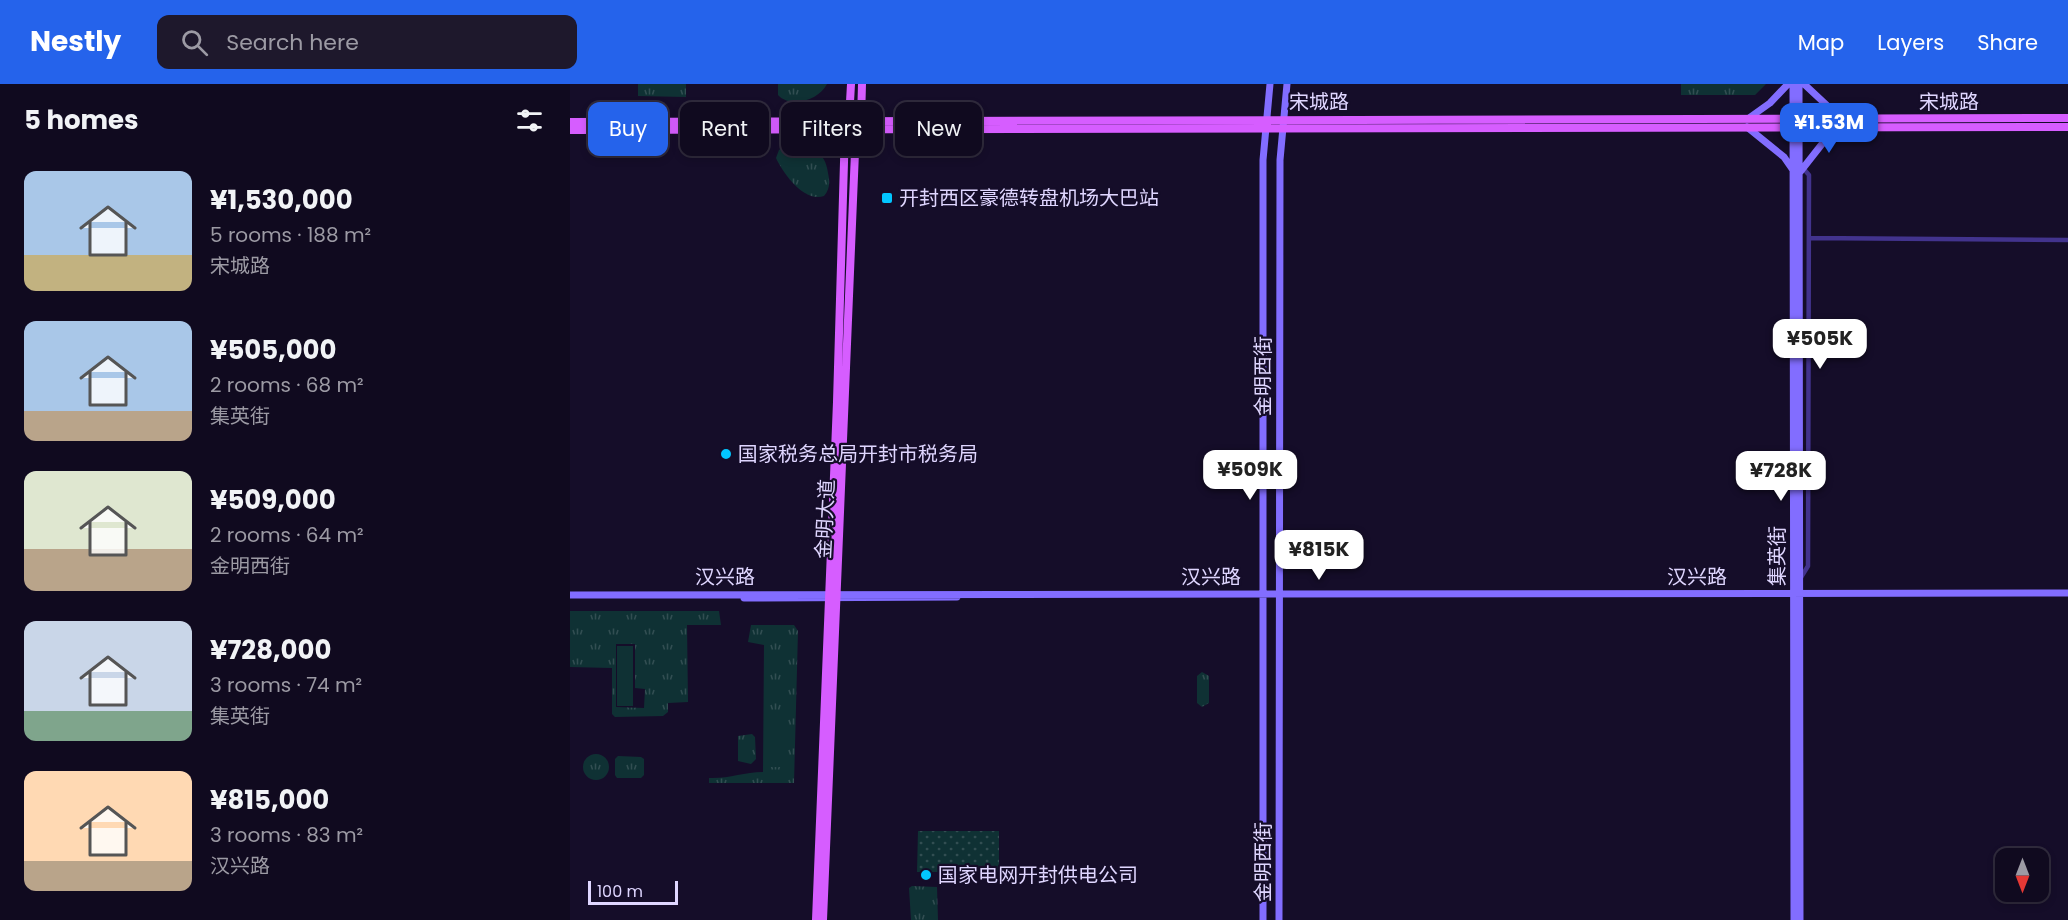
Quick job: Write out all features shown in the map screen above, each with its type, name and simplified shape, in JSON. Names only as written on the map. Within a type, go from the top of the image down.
[{"type":"main road","name":"金明大道","points":[[850,102],[851,84]]},
{"type":"main road","points":[[862,84],[862,102]]},
{"type":"main road","name":"宋城路","points":[[883,120],[1266,123],[1849,122],[2068,118]]},
{"type":"main road","name":"宋城路","points":[[570,122],[781,120]]},
{"type":"main road","name":"宋城路","points":[[1849,122],[2068,127]]},
{"type":"main road","name":"宋城路","points":[[883,128],[1266,123]]},
{"type":"main road","name":"宋城路","points":[[570,130],[781,128]]},
{"type":"main road","name":"金明大道","points":[[823,920],[844,156]]},
{"type":"main road","name":"金明大道","points":[[816,920],[855,156]]},
{"type":"street","name":"金明西街","points":[[1263,920],[1266,123],[1270,84]]},
{"type":"street","name":"金明西街","points":[[1279,920],[1280,160],[1287,84]]},
{"type":"street","points":[[1788,84],[1748,122],[1796,172]]},
{"type":"street","name":"集英街","points":[[1793,84],[1801,165],[1796,172],[1800,579],[1797,596],[1794,920]]},
{"type":"street","name":"集英街","points":[[1799,84],[1796,172],[1800,920]]},
{"type":"street","points":[[1800,579],[1808,566],[1809,238],[1809,175],[1801,165],[1849,122],[1821,101],[1804,84]]},
{"type":"street","points":[[1809,238],[2068,240]]},
{"type":"street","name":"汉兴路","points":[[1797,596],[2068,593]]},
{"type":"street","name":"汉兴路","points":[[570,595],[2068,598]]},
{"type":"street","name":"汉兴路","points":[[570,599],[833,596]]},
{"type":"green space","points":[[638,84],[686,84],[686,97],[638,96]]},
{"type":"green space","points":[[778,84],[827,84],[818,94],[804,101],[790,101],[778,95]]},
{"type":"green space","points":[[1681,84],[1766,84],[1755,95],[1681,95]]},
{"type":"green space","points":[[781,148],[781,156],[821,156],[829,176],[824,196],[809,195],[795,185],[776,158]]},
{"type":"green space","points":[[570,611],[719,611],[721,625],[687,625],[688,702],[668,703],[668,712],[663,716],[615,717],[612,714],[612,668],[570,667]],"holes":[[[616,644],[635,644],[635,688],[645,689],[644,708],[616,707]]]},
{"type":"green space","points":[[751,625],[794,625],[798,631],[794,783],[709,783],[709,778],[763,772],[764,645],[748,642]]},
{"type":"green space","points":[[617,646],[633,646],[633,706],[617,706]]},
{"type":"green space","points":[[1202,672],[1209,676],[1209,703],[1202,707],[1197,703],[1197,676]]},
{"type":"green space","points":[[767,730],[786,730],[786,767],[767,767]]},
{"type":"green space","points":[[752,734],[755,737],[756,759],[751,764],[738,761],[738,736]]},
{"type":"green space","points":[[596,754],[605,758],[609,767],[605,776],[596,780],[587,776],[583,767],[587,758]]},
{"type":"green space","points":[[618,756],[644,759],[644,775],[641,778],[617,778],[615,759]]},
{"type":"green space","points":[[918,831],[999,831],[999,872],[917,872]]},
{"type":"green space","points":[[912,886],[937,887],[938,920],[911,920],[909,888]]},
{"type":"place","name":"开封西区豪德转盘机场大巴站","points":[[887,198]]},
{"type":"place","name":"国家税务总局开封市税务局","points":[[726,454]]},
{"type":"place","name":"国家电网开封供电公司","points":[[926,875]]}]
